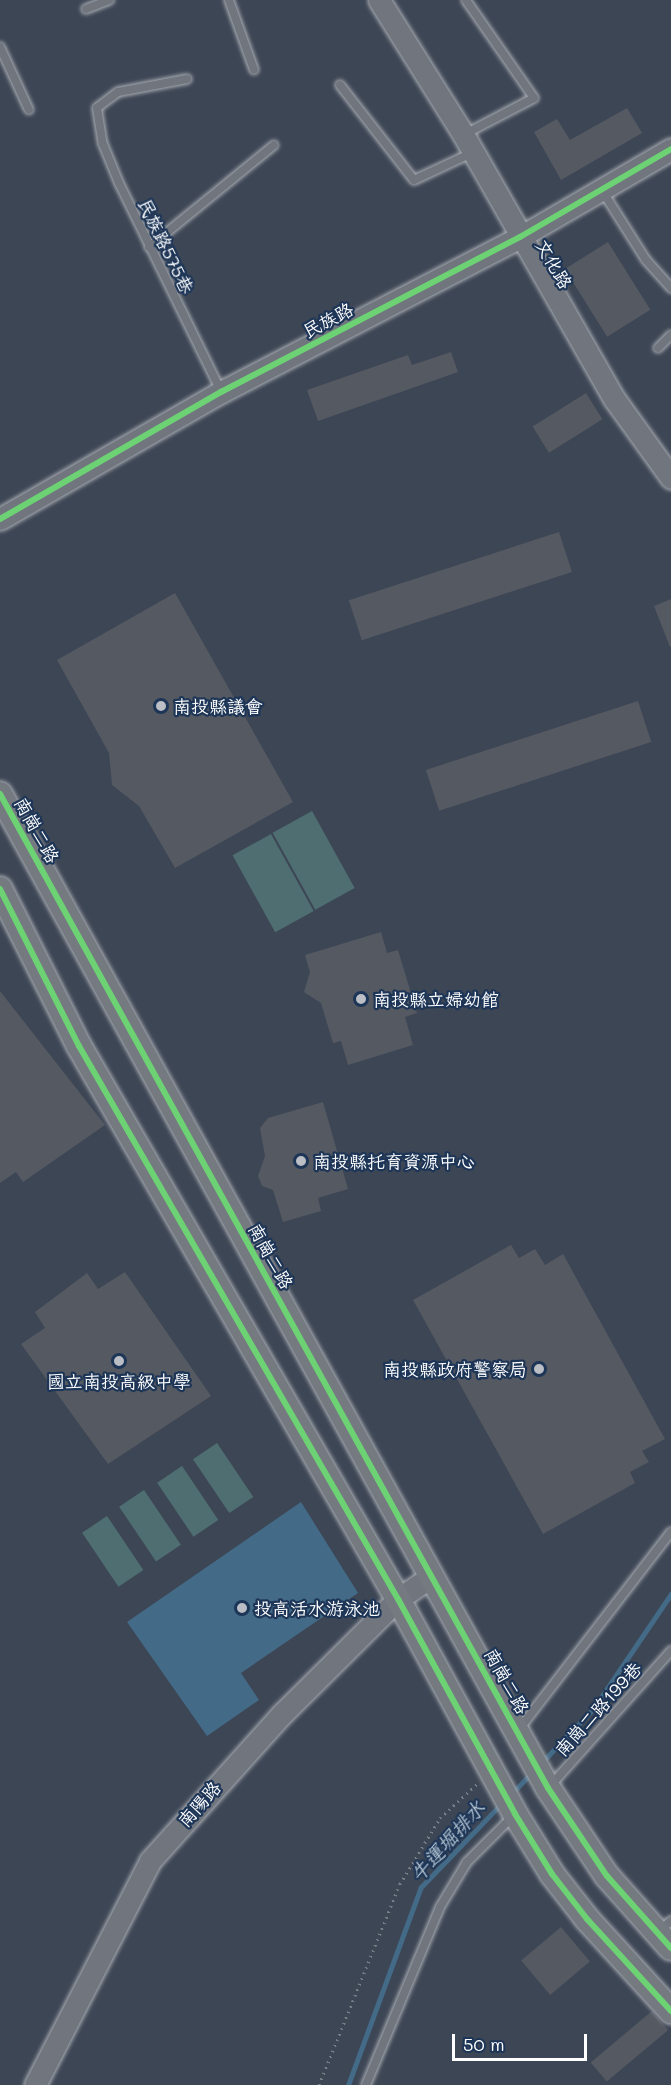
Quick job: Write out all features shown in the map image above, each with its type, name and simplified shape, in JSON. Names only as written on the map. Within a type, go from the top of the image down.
[{"type":"main road","name":"南崗二路","points":[[0,794],[548,1788]]},
{"type":"main road","points":[[0,889],[79,1046],[398,1599],[515,1814],[552,1874],[587,1919],[671,2011]]},
{"type":"main road","points":[[548,1788],[607,1876],[667,1934]]},
{"type":"street","name":"文化路","points":[[379,0],[468,143],[615,400],[671,478]]},
{"type":"street","name":"民族路","points":[[0,519],[221,392],[520,237],[671,149]]},
{"type":"street","name":"南陽路","points":[[35,2085],[150,1862],[282,1714],[398,1599],[432,1576]]},
{"type":"lane","points":[[86,9],[109,0]]},
{"type":"lane","points":[[230,0],[255,70]]},
{"type":"lane","points":[[340,85],[414,180],[534,98],[466,0]]},
{"type":"lane","points":[[0,47],[29,110]]},
{"type":"lane","name":"民族路575巷","points":[[187,78],[118,92],[97,108],[103,144],[149,247],[221,392]]},
{"type":"lane","points":[[149,247],[274,145]]},
{"type":"lane","points":[[601,188],[646,260],[671,288]]},
{"type":"lane","points":[[658,348],[671,335]]},
{"type":"lane","points":[[517,1731],[671,1532]]},
{"type":"lane","name":"南崗二路199巷","points":[[548,1788],[671,1651]]},
{"type":"lane","points":[[366,2085],[440,1907],[467,1862],[515,1814]]},
{"type":"path","points":[[320,2085],[400,1884],[440,1818],[491,1770]]},
{"type":"green space","points":[[312,811],[355,888],[315,910],[273,833]]},
{"type":"green space","points":[[271,834],[314,911],[275,932],[233,855]]},
{"type":"green space","points":[[217,1443],[253,1497],[229,1513],[193,1459]]},
{"type":"green space","points":[[182,1466],[218,1520],[193,1537],[157,1483]]},
{"type":"green space","points":[[144,1490],[181,1545],[156,1561],[119,1507]]},
{"type":"green space","points":[[107,1516],[143,1570],[118,1587],[82,1533]]},
{"type":"water","name":"投高活水游泳池","points":[[301,1502],[358,1593],[241,1673],[259,1700],[207,1736],[127,1622]]},
{"type":"building","points":[[627,108],[642,133],[561,180],[534,132],[557,119],[570,140]]},
{"type":"building","points":[[608,242],[650,310],[607,337],[565,269]]},
{"type":"building","points":[[451,352],[458,372],[318,421],[307,390],[408,355],[412,365]]},
{"type":"building","points":[[586,393],[602,419],[549,453],[533,426]]},
{"type":"building","points":[[559,532],[572,572],[362,640],[349,600]]},
{"type":"building","name":"南投縣議會","points":[[175,593],[293,802],[175,868],[139,806],[112,785],[109,753],[57,660]]},
{"type":"building","points":[[671,599],[671,647],[670,647],[654,606]]},
{"type":"building","points":[[638,701],[651,742],[439,811],[426,770]]},
{"type":"building","name":"南投縣立婦幼館","points":[[381,932],[387,953],[398,950],[417,1013],[405,1017],[413,1045],[348,1065],[341,1041],[333,1043],[321,1003],[304,992],[310,972],[305,955]]},
{"type":"building","points":[[0,991],[105,1125],[23,1182],[16,1172],[0,1183]]},
{"type":"building","name":"南投縣托育資源中心","points":[[323,1102],[348,1189],[318,1198],[321,1211],[283,1222],[273,1190],[262,1186],[258,1176],[265,1156],[260,1128],[268,1118]]},
{"type":"building","name":"南投縣政府警察局","points":[[511,1245],[519,1258],[535,1249],[545,1265],[563,1254],[665,1439],[642,1451],[649,1462],[630,1472],[635,1483],[543,1534],[413,1300]]},
{"type":"building","points":[[125,1272],[211,1396],[108,1464],[21,1344],[45,1328],[35,1312],[87,1273],[98,1289]]},
{"type":"building","points":[[561,1927],[590,1961],[550,1995],[521,1960]]},
{"type":"building","points":[[652,2011],[668,2030],[607,2082],[591,2062]]},
{"type":"waterway","name":"牛運堀排水","points":[[541,1763],[593,1709],[671,1594]]},
{"type":"waterway","name":"牛運堀排水","points":[[512,1793],[532,1772]]},
{"type":"waterway","name":"牛運堀排水","points":[[348,2085],[421,1887],[501,1804]]},
{"type":"cycle path","points":[[0,519],[221,392],[520,237],[671,149]]},
{"type":"cycle path","points":[[0,794],[548,1788],[607,1876],[671,1948]]},
{"type":"cycle path","points":[[0,889],[79,1046],[398,1599],[515,1814],[552,1874],[587,1919],[671,2011]]},
{"type":"place","name":"南投縣議會","points":[[161,706]]},
{"type":"place","name":"南投縣立婦幼館","points":[[361,999]]},
{"type":"place","name":"南投縣托育資源中心","points":[[301,1161]]},
{"type":"place","name":"國立南投高級中學","points":[[119,1361]]},
{"type":"place","name":"南投縣政府警察局","points":[[539,1369]]},
{"type":"place","name":"投高活水游泳池","points":[[242,1608]]}]
